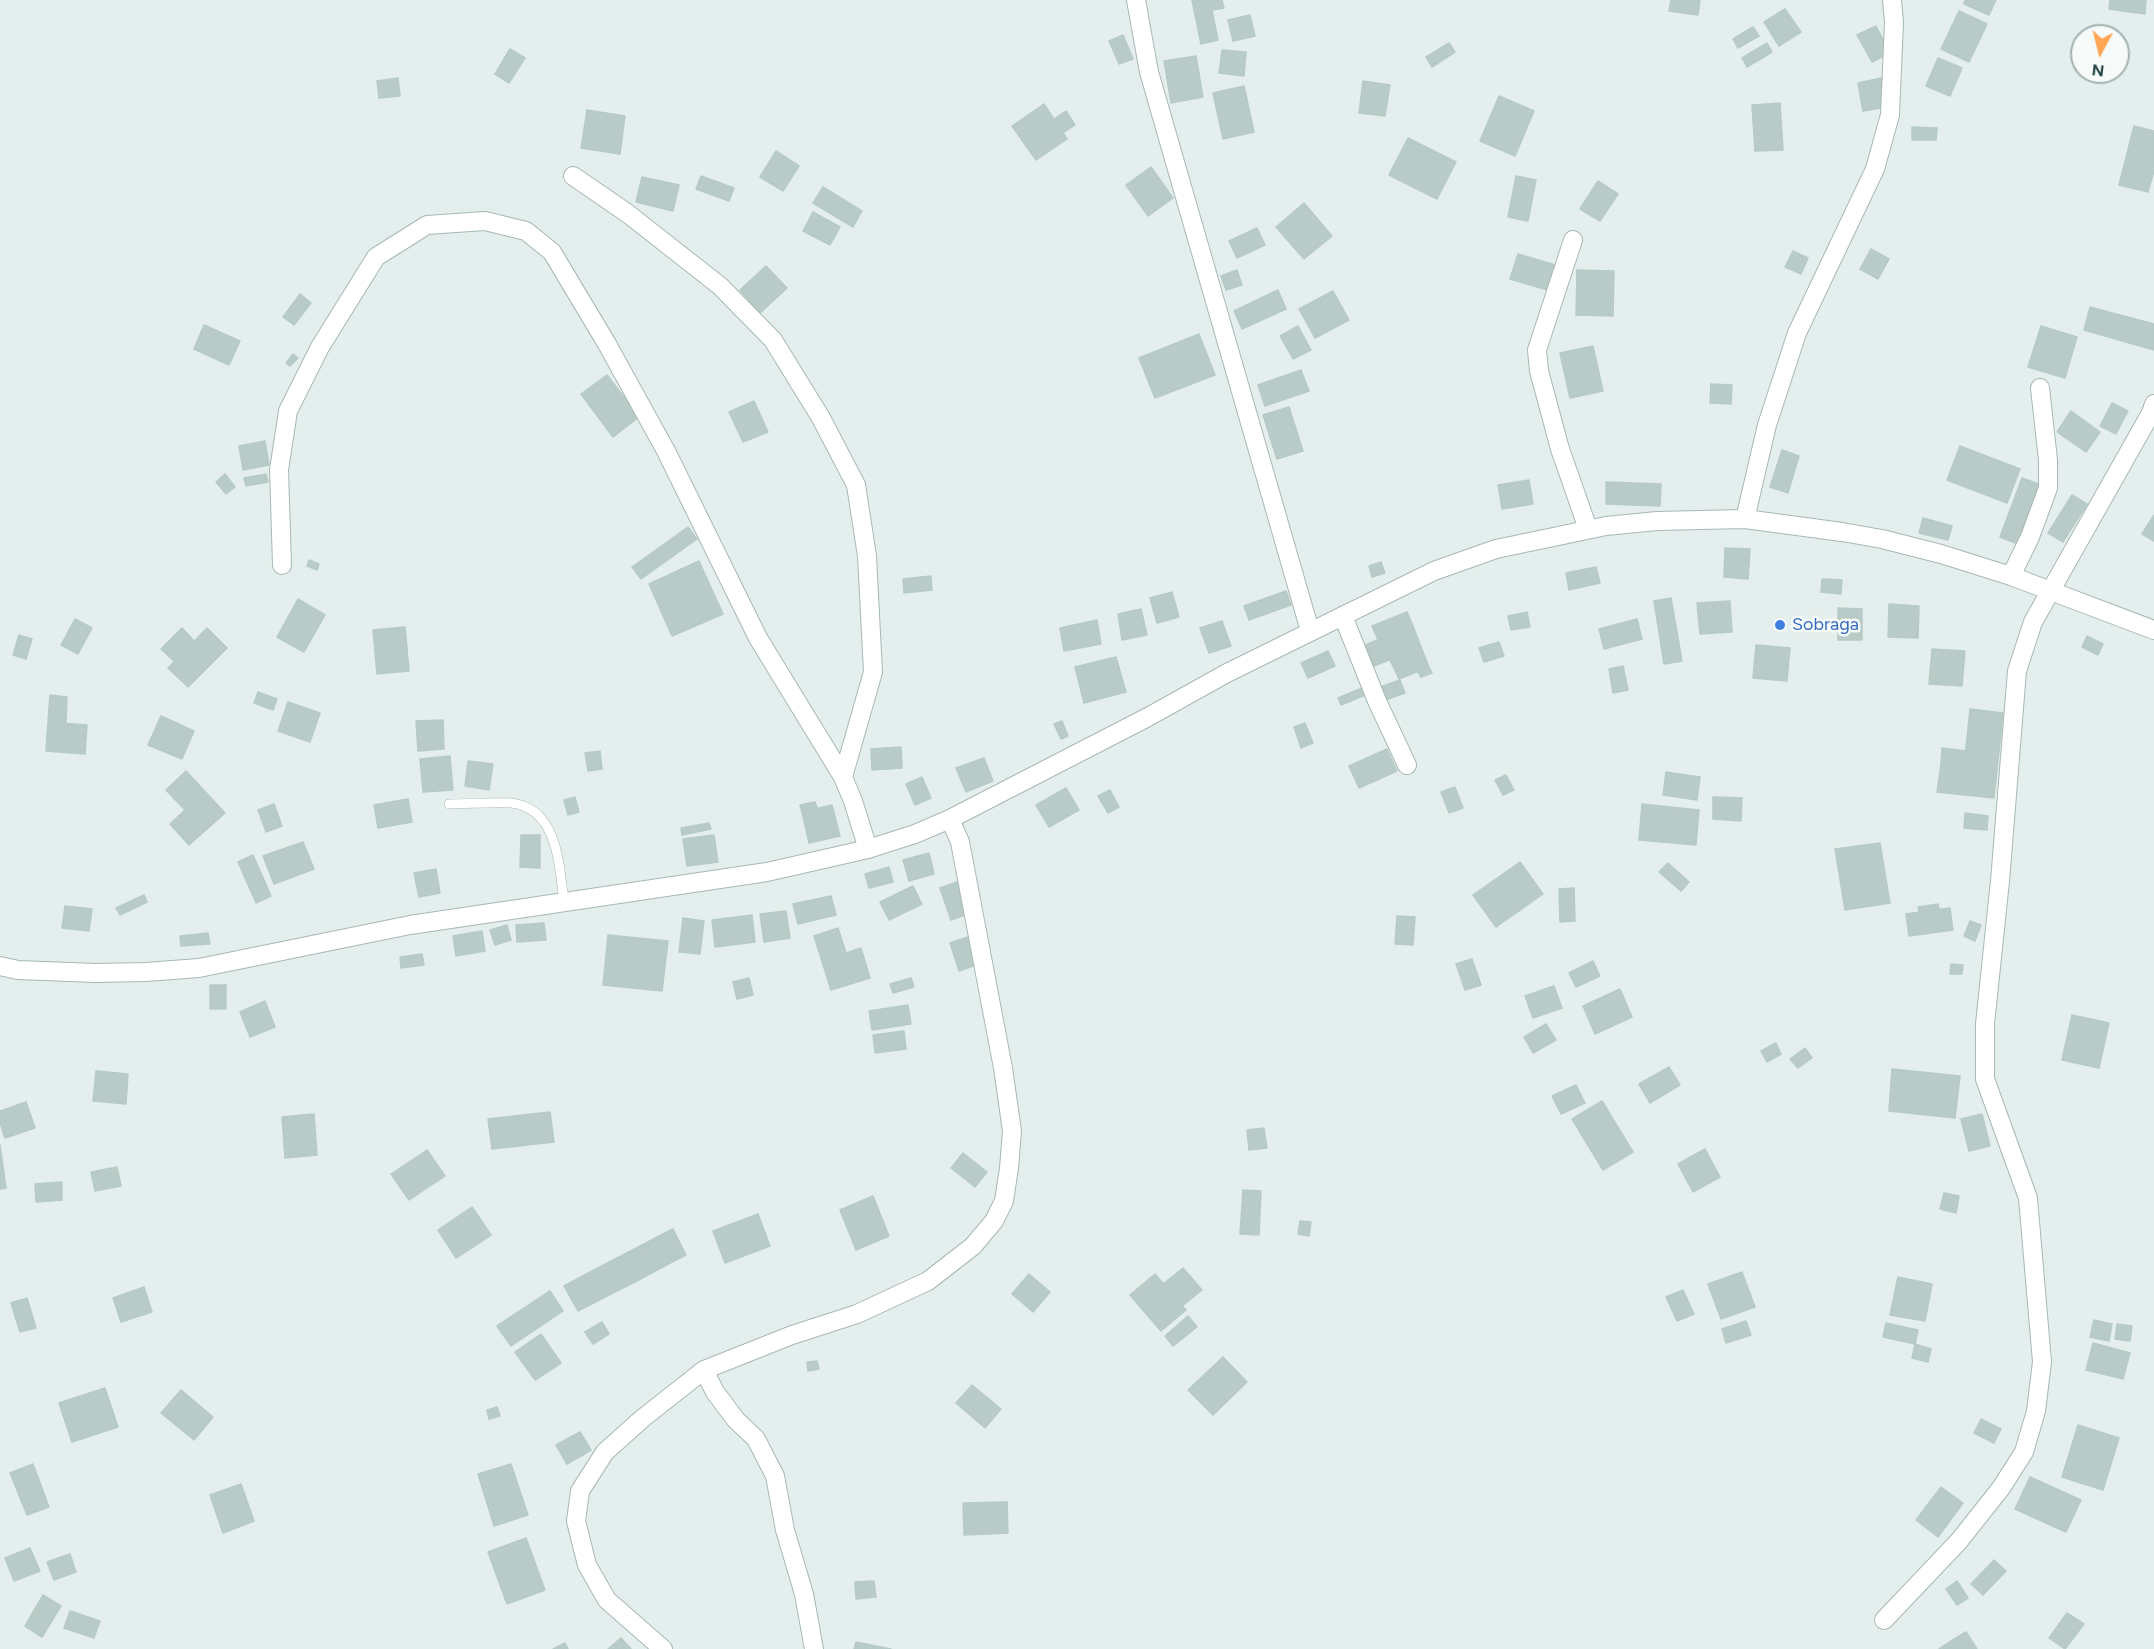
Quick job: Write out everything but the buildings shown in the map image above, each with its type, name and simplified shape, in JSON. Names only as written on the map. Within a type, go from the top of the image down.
[{"type":"street","points":[[1136,0],[1149,72],[1310,631]]},
{"type":"street","points":[[1745,519],[1767,425],[1797,333],[1875,169],[1890,115],[1894,22],[1892,0]]},
{"type":"street","points":[[573,176],[627,213],[720,286],[773,340],[821,418],[856,486],[867,556],[873,672],[843,777]]},
{"type":"street","points":[[282,565],[279,470],[288,411],[321,347],[376,257],[427,225],[485,221],[526,231],[552,252],[607,344],[666,451],[759,638],[843,777],[854,801],[868,849]]},
{"type":"street","points":[[1573,240],[1537,350],[1539,371],[1560,448],[1588,529]]},
{"type":"street","points":[[2011,576],[2030,537],[2048,488],[2048,460],[2040,388]]},
{"type":"street","points":[[1884,1620],[1959,1541],[2001,1488],[2024,1452],[2036,1411],[2042,1362],[2028,1198],[1985,1079],[1985,1024],[2000,881],[2017,671],[2033,622],[2154,404]]},
{"type":"street","points":[[0,966],[18,970],[94,973],[199,968],[410,925],[767,872],[868,849],[915,834],[950,819],[1061,763],[1227,673],[1434,571],[1496,549],[1588,529],[1657,521],[1745,519],[1882,539],[1941,554],[2011,576],[2154,630]]},
{"type":"street","points":[[1343,616],[1377,701],[1407,765]]},
{"type":"street","points":[[663,1649],[608,1600],[587,1565],[576,1521],[580,1491],[605,1452],[643,1418],[704,1370],[792,1335],[858,1314],[928,1281],[973,1246],[994,1221],[1004,1201],[1012,1131],[1005,1078],[960,842],[950,819]]},
{"type":"street","points":[[704,1370],[715,1392],[736,1420],[756,1439],[775,1476],[785,1530],[804,1594],[814,1649]]},
{"type":"lane","points":[[449,804],[512,803],[530,808],[541,817],[550,832],[557,855],[564,902]]},
{"type":"place","name":"Sobraga","points":[[1780,625]]}]
